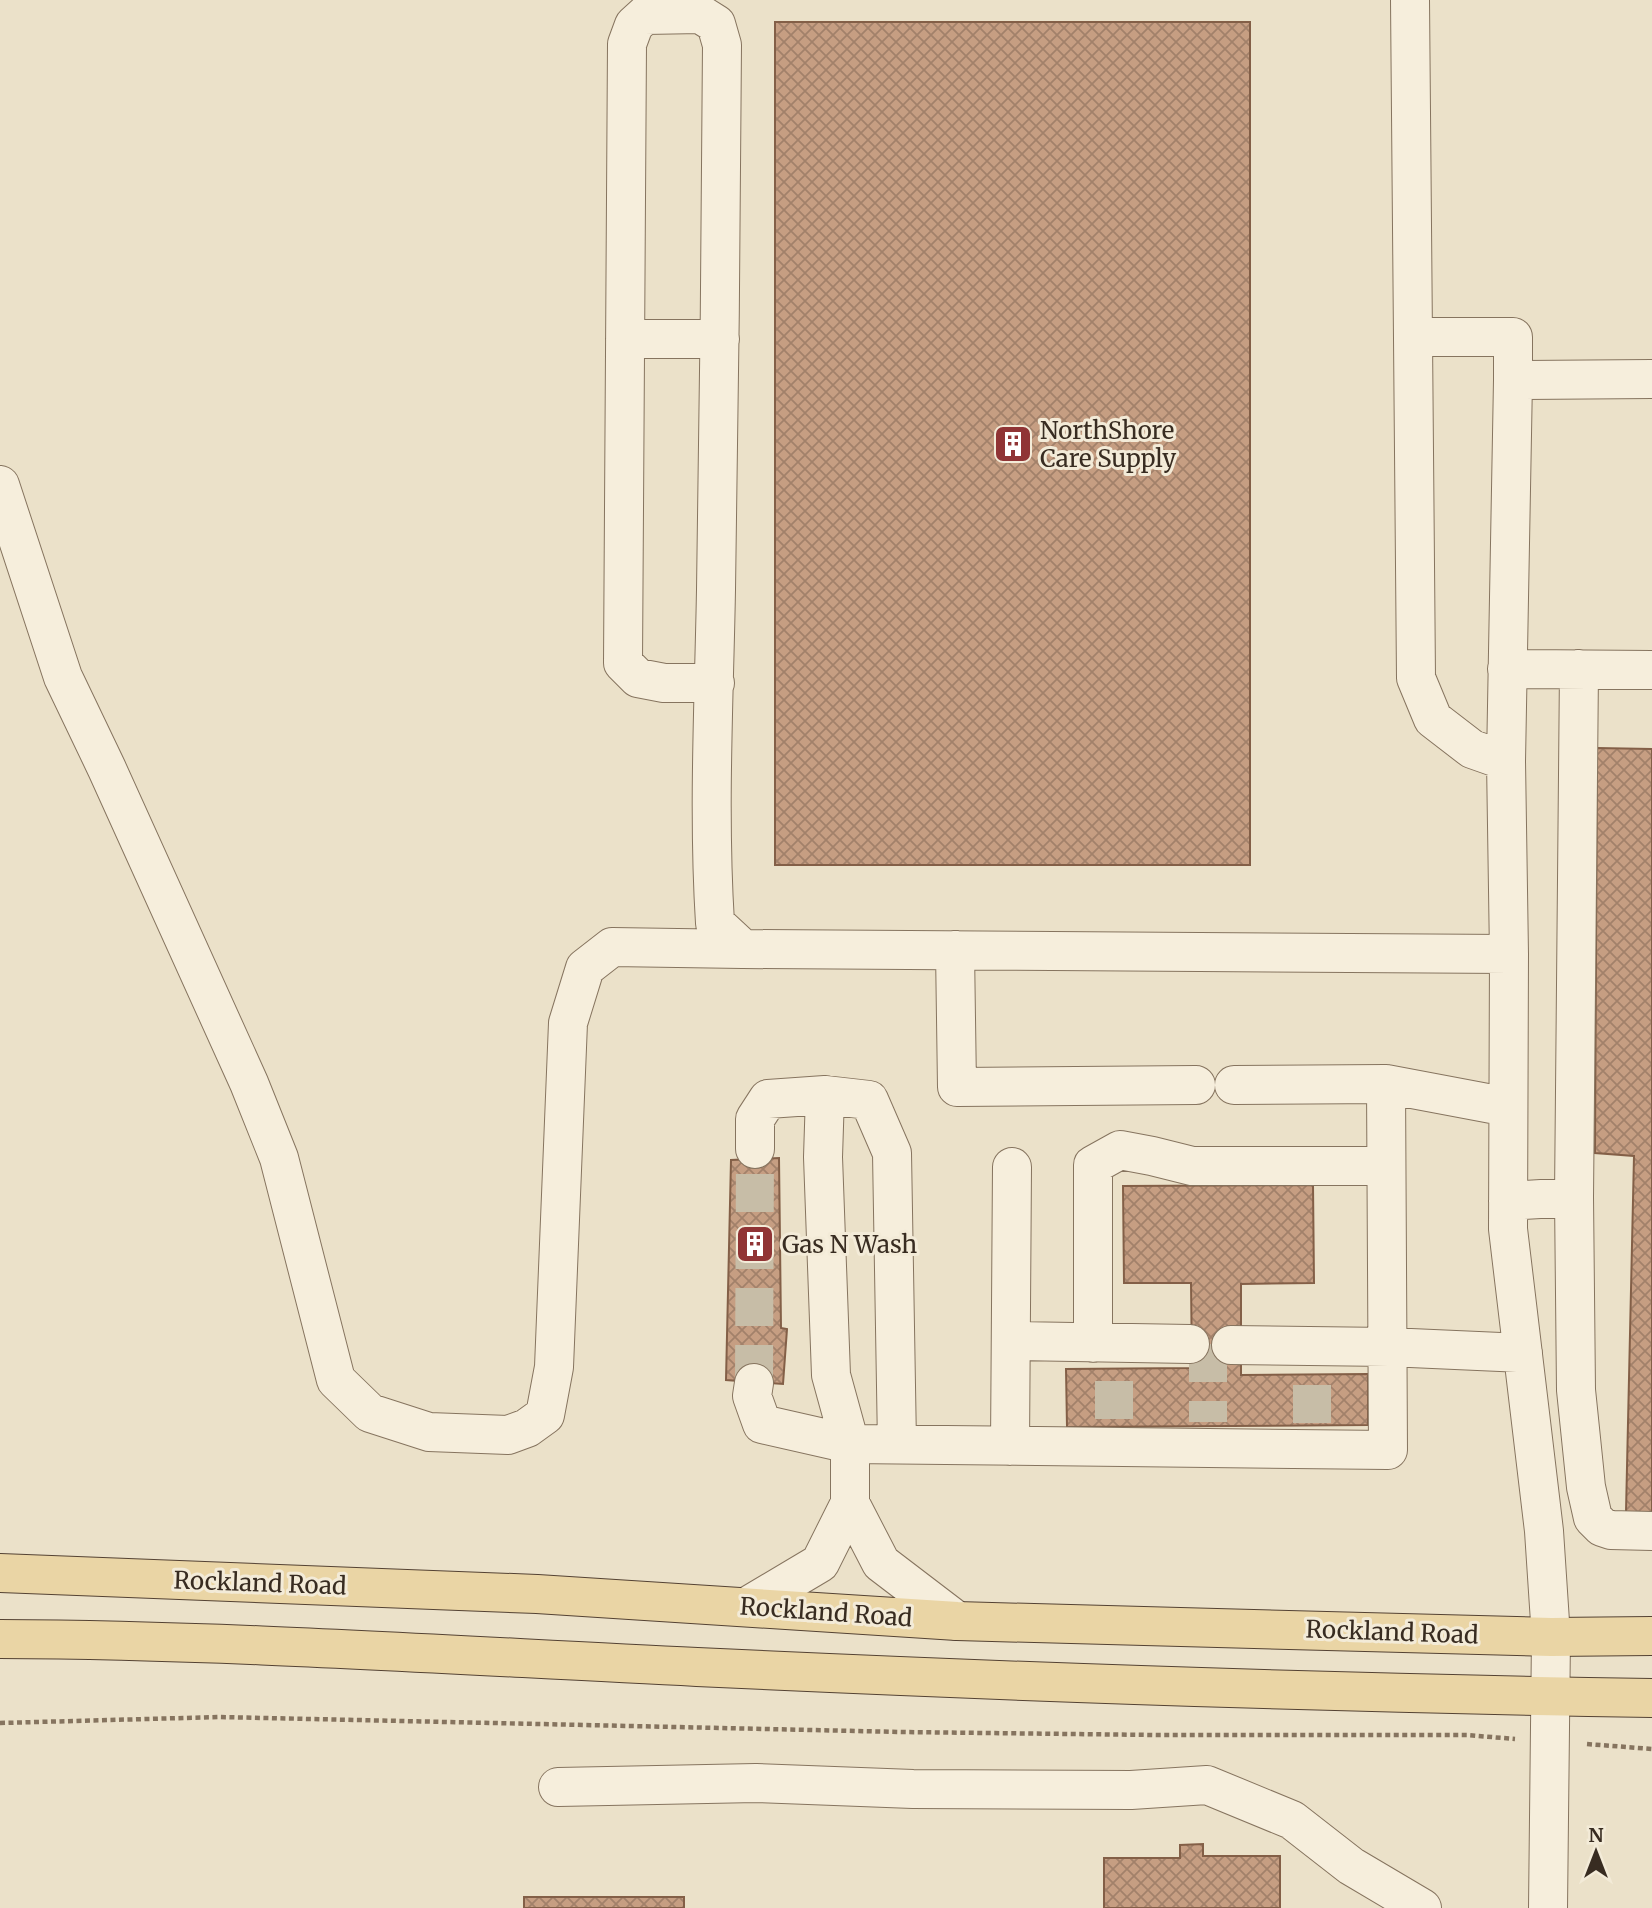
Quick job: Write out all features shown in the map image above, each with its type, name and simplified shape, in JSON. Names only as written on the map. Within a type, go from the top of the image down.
[{"type":"main road","name":"Rockland Road","points":[[0,1573],[537,1594],[957,1621],[1551,1637],[1652,1636]]},
{"type":"main road","points":[[0,1639],[179,1642],[415,1651],[666,1666],[1124,1686],[1652,1698]]},
{"type":"street","points":[[1410,0],[1416,678],[1433,719],[1472,749],[1506,761]]},
{"type":"street","points":[[715,683],[664,683],[638,678],[623,663],[627,44],[634,25],[645,15],[700,13],[716,24],[722,45],[720,339],[715,683],[712,872],[715,923],[743,949]]},
{"type":"street","points":[[1414,337],[1513,337],[1506,761],[1509,954],[1508,1229],[1544,1531],[1551,1637],[1548,1908]]},
{"type":"street","points":[[625,339],[720,339]]},
{"type":"street","points":[[1513,380],[1652,379]]},
{"type":"street","points":[[0,485],[63,677],[244,1071],[279,1158],[336,1380],[370,1413],[429,1432],[508,1435],[527,1428],[545,1415],[554,1367],[568,1023],[585,968],[612,947],[1509,954]]},
{"type":"street","points":[[1507,669],[1652,670]]},
{"type":"street","points":[[1579,669],[1574,1197],[1576,1390],[1588,1498],[1593,1518],[1602,1527],[1611,1530],[1652,1531]]},
{"type":"street","points":[[955,950],[957,1087],[1196,1085]]},
{"type":"street","points":[[1234,1085],[1386,1084],[1508,1107]]},
{"type":"street","points":[[754,1383],[752,1396],[762,1424],[850,1444],[1010,1446],[1113,1433],[1312,1436],[1388,1450],[1386,1084]]},
{"type":"street","points":[[746,1607],[820,1563],[850,1503],[850,1444],[831,1375],[823,1157],[825,1095]]},
{"type":"street","points":[[755,1149],[755,1119],[768,1100],[825,1095],[869,1100],[892,1153],[897,1444]]},
{"type":"street","points":[[1107,1351],[1093,1165],[1119,1150],[1192,1166],[1386,1166]]},
{"type":"street","points":[[1010,1446],[1013,1167]]},
{"type":"street","points":[[1508,1201],[1574,1197]]},
{"type":"street","points":[[1011,1341],[1107,1351],[1191,1344]]},
{"type":"street","points":[[1231,1345],[1312,1359],[1388,1347],[1523,1353]]},
{"type":"street","points":[[850,1503],[881,1563],[957,1621]]},
{"type":"street","points":[[558,1787],[756,1783],[913,1789],[1131,1790],[1207,1785],[1292,1820],[1351,1866],[1422,1908]]},
{"type":"path","points":[[0,1723],[220,1717],[1157,1735],[1468,1735]]},
{"type":"path","points":[[1601,1745],[1652,1749]]},
{"type":"building","name":"NorthShore Care Supply","points":[[775,22],[1250,22],[1250,865],[775,865]]},
{"type":"building","points":[[1597,748],[1652,749],[1652,1514],[1626,1512],[1634,1156],[1595,1153]]},
{"type":"building","name":"Gas N Wash","points":[[779,1158],[781,1328],[787,1329],[783,1384],[726,1380],[731,1160]]},
{"type":"building","points":[[1313,1185],[1314,1283],[1241,1284],[1241,1375],[1368,1374],[1368,1425],[1067,1427],[1066,1369],[1192,1368],[1191,1283],[1124,1283],[1123,1186]]},
{"type":"building","points":[[1203,1844],[1203,1856],[1280,1856],[1280,1908],[1104,1908],[1104,1858],[1180,1858],[1180,1845]]},
{"type":"building","points":[[524,1897],[684,1897],[684,1908],[524,1908]]},
{"type":"tunnel","points":[[754,1383],[755,1149]]},
{"type":"tunnel","points":[[1208,1344],[1208,1422]]},
{"type":"tunnel","points":[[1114,1369],[1114,1419]]},
{"type":"tunnel","points":[[1312,1372],[1312,1423]]},
{"type":"place","name":"NorthShore Care Supply","points":[[1013,444]]},
{"type":"place","name":"Gas N Wash","points":[[755,1244]]}]
